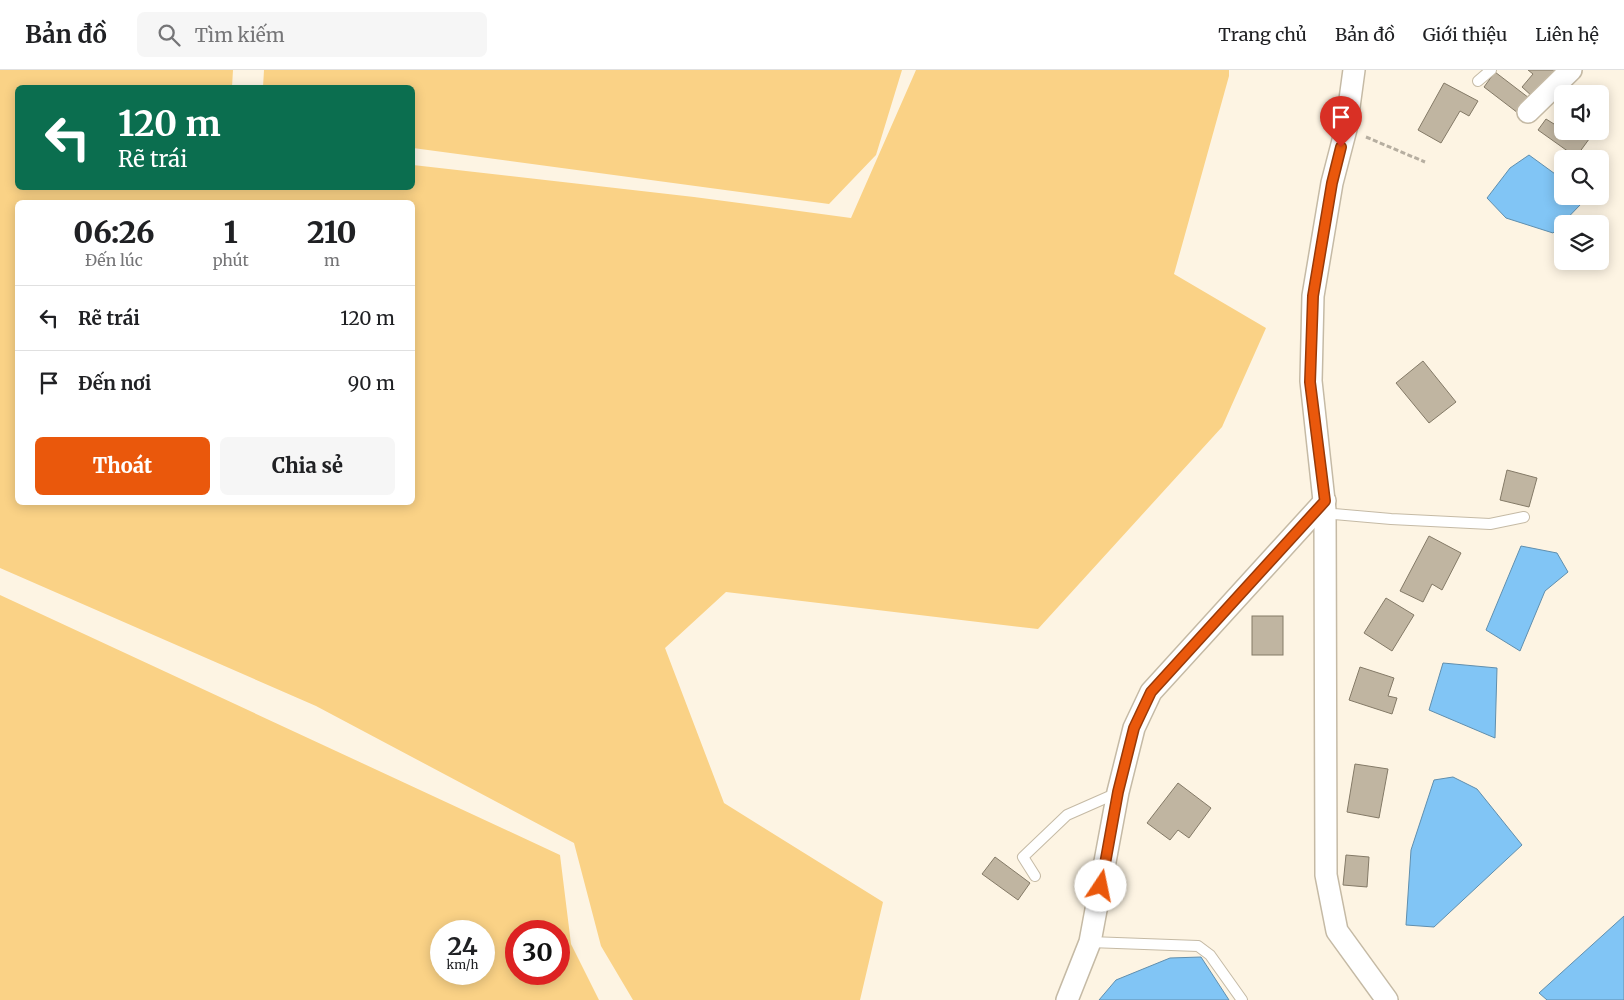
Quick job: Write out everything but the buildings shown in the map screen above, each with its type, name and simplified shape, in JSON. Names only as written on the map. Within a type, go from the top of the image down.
[{"type":"street","points":[[1354,70],[1346,129],[1332,183],[1313,296],[1310,382],[1325,506],[1326,875],[1337,931],[1387,1000]]},
{"type":"street","points":[[1528,112],[1571,70]]},
{"type":"street","points":[[1067,1000],[1090,942],[1118,792],[1134,728],[1151,692],[1325,506]]},
{"type":"lane","points":[[1478,81],[1491,70]]},
{"type":"lane","points":[[1325,506],[1334,514],[1391,519],[1490,524],[1524,517]]},
{"type":"lane","points":[[1035,876],[1023,857],[1067,814],[1118,792]]},
{"type":"lane","points":[[1090,942],[1198,946],[1210,955],[1242,1000]]},
{"type":"path","points":[[1346,129],[1426,162]]},
{"type":"shaded area","points":[[0,70],[233,70],[232,85],[15,85],[15,190],[415,190],[415,165],[694,197],[851,218],[916,70],[1229,70],[1229,76],[1174,274],[1266,328],[1222,427],[1038,629],[726,592],[665,648],[724,803],[883,902],[860,1000],[633,1000],[601,946],[574,843],[316,706],[0,568]]},
{"type":"shaded area","points":[[264,70],[902,70],[876,155],[829,204],[415,148],[415,85],[263,85]]},
{"type":"shaded area","points":[[0,595],[560,855],[568,920],[505,920],[505,985],[570,985],[570,936],[571,944],[599,1000],[0,1000]]},
{"type":"water","points":[[1529,155],[1554,173],[1554,205],[1580,205],[1570,215],[1554,215],[1553,233],[1506,218],[1487,198],[1510,168]]},
{"type":"water","points":[[1521,546],[1557,553],[1568,572],[1545,591],[1520,651],[1486,630]]},
{"type":"water","points":[[1443,663],[1497,668],[1495,738],[1429,710]]},
{"type":"water","points":[[1453,777],[1477,789],[1522,845],[1434,927],[1406,925],[1411,850],[1434,780]]},
{"type":"water","points":[[1624,916],[1624,1000],[1547,1000],[1539,993]]},
{"type":"water","points":[[1201,957],[1229,1000],[1099,1000],[1116,980],[1170,958]]},
{"type":"route","points":[[1101,886],[1118,792],[1134,728],[1151,692],[1325,501],[1310,382],[1313,296],[1332,183],[1341,147]]}]
